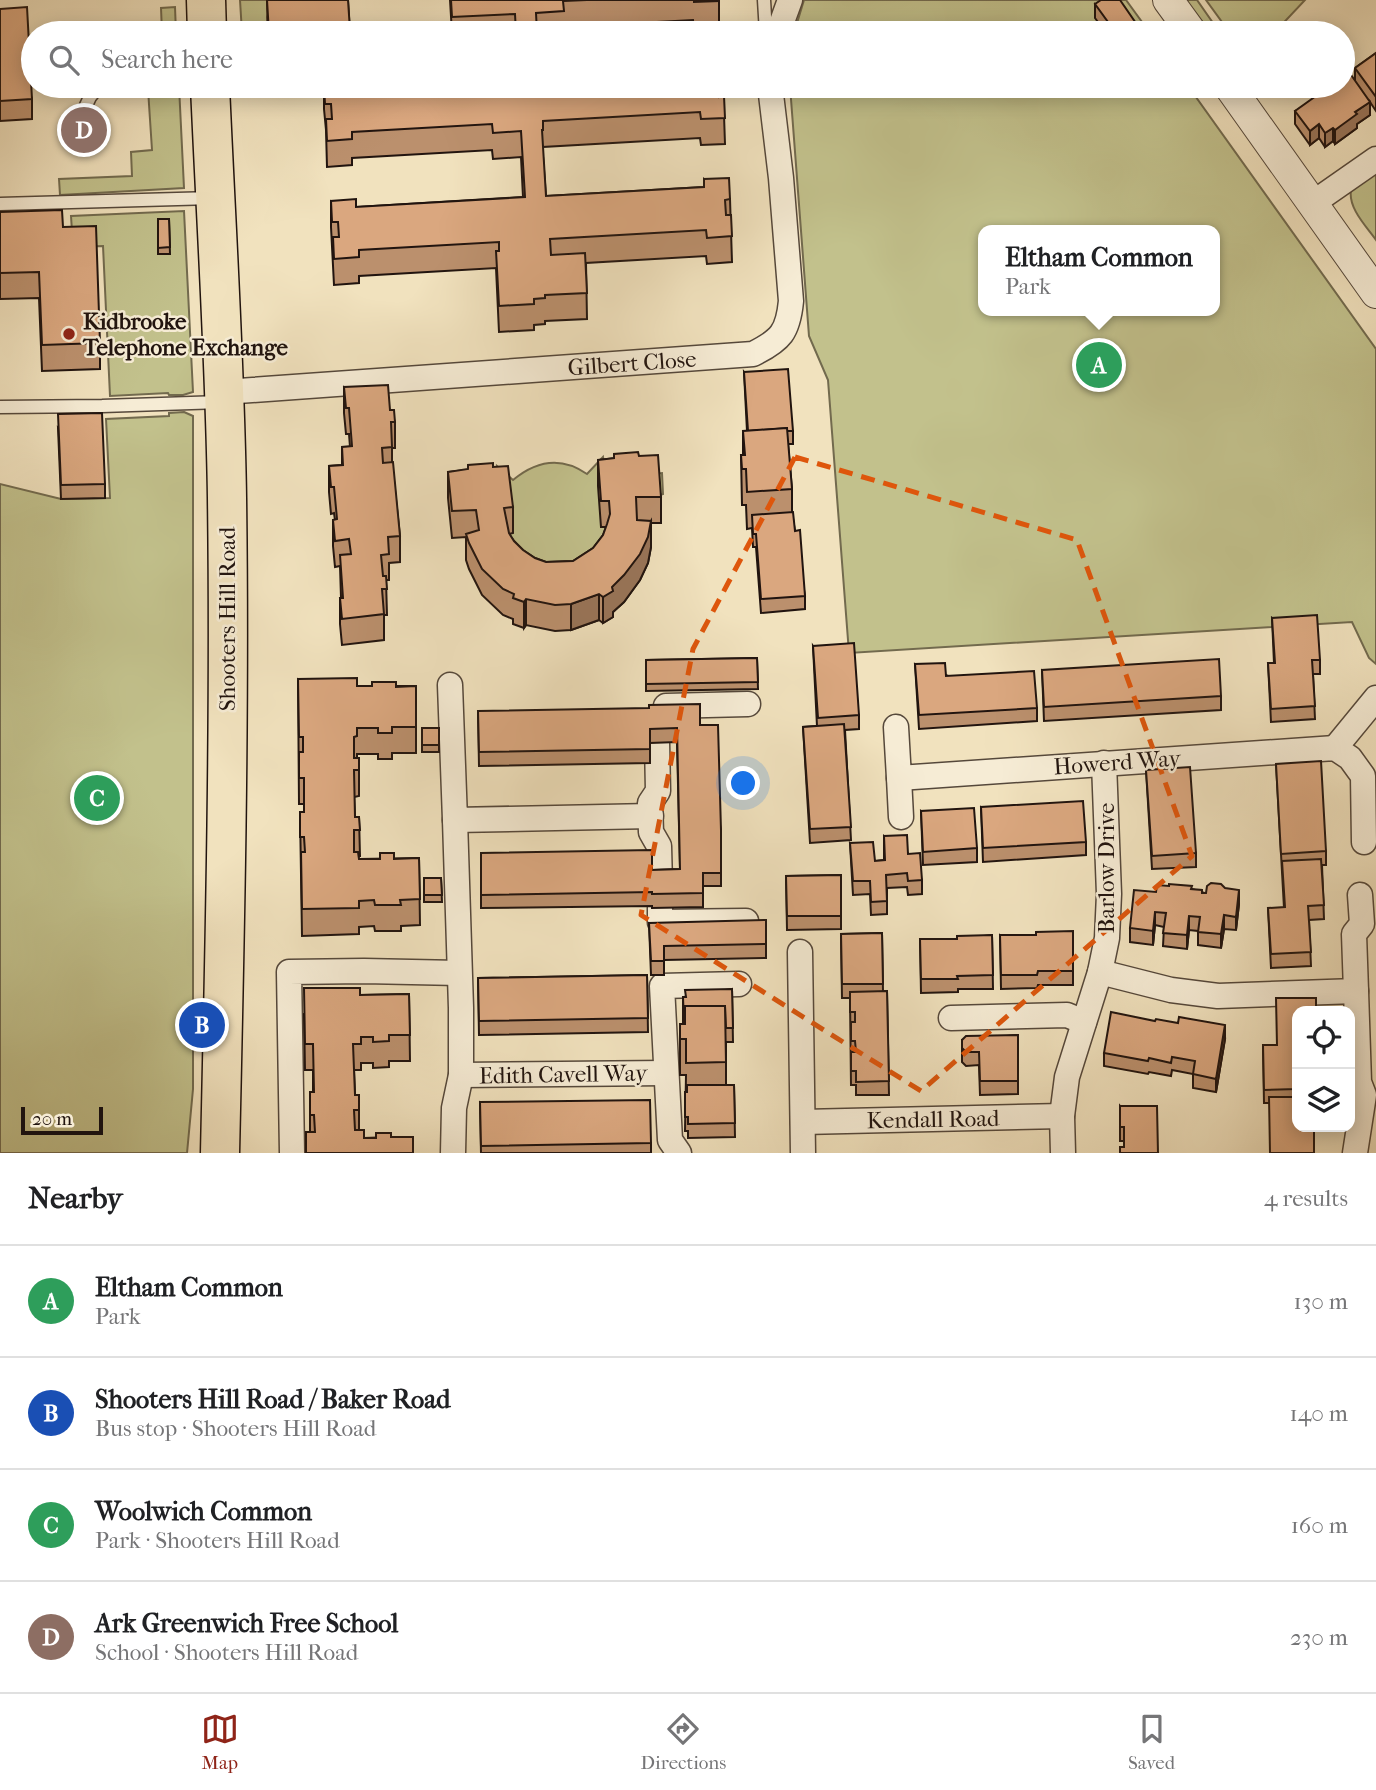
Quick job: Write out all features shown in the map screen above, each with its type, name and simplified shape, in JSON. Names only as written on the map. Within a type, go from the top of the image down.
[{"type":"main road","points":[[206,0],[207,21]]},
{"type":"main road","name":"Shooters Hill Road","points":[[211,98],[224,397],[228,649],[220,1153]]},
{"type":"street","points":[[782,21],[790,0]]},
{"type":"street","points":[[1168,0],[1183,21]]},
{"type":"street","name":"Gilbert Close","points":[[224,397],[743,355],[753,354],[768,346],[781,335],[789,320],[791,301],[771,98]]},
{"type":"street","points":[[1238,98],[1376,293]]},
{"type":"street","points":[[1313,203],[1376,159]]},
{"type":"street","name":"Edith Cavell Way","points":[[450,685],[461,1007],[461,1075],[454,1108],[453,1153]]},
{"type":"street","points":[[1364,842],[1363,776],[1350,758],[1335,748],[1376,698]]},
{"type":"street","points":[[748,704],[657,706],[658,791],[650,803],[651,832],[659,846],[660,922],[757,921]]},
{"type":"street","points":[[896,727],[901,817]]},
{"type":"street","name":"Howerd Way","points":[[899,778],[1335,748]]},
{"type":"street","name":"Barlow Drive","points":[[1063,1153],[1062,1116],[1067,1077],[1100,972],[1107,938],[1110,894],[1104,763]]},
{"type":"street","points":[[455,820],[651,816]]},
{"type":"street","points":[[1355,1153],[1364,1095],[1359,1082],[1354,934],[1362,924],[1360,895]]},
{"type":"street","points":[[800,952],[803,1153]]},
{"type":"street","points":[[292,1153],[289,972],[459,973]]},
{"type":"street","points":[[1100,972],[1171,990],[1219,996],[1356,991]]},
{"type":"street","name":"Edith Cavell Way","points":[[679,1153],[670,1140],[662,986],[739,984]]},
{"type":"street","points":[[951,1018],[1067,1014],[1084,1022]]},
{"type":"street","name":"Edith Cavell Way","points":[[461,1075],[666,1073]]},
{"type":"street","name":"Kendall Road","points":[[803,1122],[1062,1116]]},
{"type":"lane","points":[[764,0],[765,21]]},
{"type":"lane","points":[[75,129],[90,98]]},
{"type":"lane","points":[[0,204],[215,198]]},
{"type":"lane","points":[[0,407],[102,407],[224,397]]},
{"type":"highlighted area","points":[[795,457],[1077,540],[1192,856],[921,1091],[641,915],[693,649]]},
{"type":"shaded area","points":[[240,0],[272,0],[267,21],[241,21]]},
{"type":"shaded area","points":[[804,0],[1126,0],[1141,21],[798,21]]},
{"type":"shaded area","points":[[1185,0],[1197,0],[1212,21],[1200,21]]},
{"type":"shaded area","points":[[1206,0],[1305,0],[1285,21],[1221,21]]},
{"type":"shaded area","points":[[175,7],[176,21],[162,21],[161,8]]},
{"type":"shaded area","points":[[149,98],[180,98],[184,188],[60,195],[59,179],[132,176],[131,152],[152,150]]},
{"type":"shaded area","points":[[791,98],[1197,98],[1376,349],[1376,664],[1369,658],[1352,622],[849,653],[828,380],[809,336]]},
{"type":"shaded area","points":[[1376,170],[1376,240],[1352,203],[1351,190]]},
{"type":"shaded area","points":[[184,211],[193,392],[183,395],[168,393],[110,396],[103,246],[73,247],[71,216]]},
{"type":"shaded area","points":[[184,412],[193,416],[193,1089],[187,1153],[0,1153],[0,484],[61,499],[110,498],[106,419],[169,416],[169,413]]},
{"type":"shaded area","points":[[603,457],[606,478],[662,473],[663,494],[602,527],[609,527],[610,540],[560,588],[504,534],[512,533],[498,488],[497,466],[513,480],[531,468],[549,463],[568,465],[587,474]]},
{"type":"building","points":[[267,0],[348,0],[349,21],[268,21]]},
{"type":"building","points":[[451,0],[587,0],[563,1],[564,11],[536,13],[536,21],[515,21],[515,14],[452,17]]},
{"type":"building","points":[[719,0],[719,1],[694,2]]},
{"type":"building","points":[[1101,0],[1120,0],[1134,21],[1107,21],[1095,4]]},
{"type":"building","points":[[27,7],[28,21],[21,21],[21,98],[32,99],[0,101],[0,9]]},
{"type":"building","points":[[1376,53],[1376,97],[1355,68]]},
{"type":"building","points":[[1355,81],[1370,102],[1335,130],[1333,128],[1325,133],[1319,124],[1310,131],[1295,111],[1313,98],[1355,98]]},
{"type":"building","points":[[325,98],[724,98],[725,118],[701,119],[700,112],[543,121],[542,130],[546,196],[704,187],[704,179],[729,178],[730,199],[725,200],[726,215],[731,215],[732,236],[707,238],[706,230],[550,239],[551,255],[585,253],[587,293],[545,295],[545,298],[534,299],[534,304],[499,306],[496,251],[499,251],[499,242],[359,250],[359,257],[334,259],[333,237],[339,237],[338,222],[332,222],[331,201],[356,199],[356,207],[525,197],[521,131],[493,133],[492,124],[352,132],[352,139],[327,141],[326,119],[332,119],[331,104],[325,104]]},
{"type":"building","name":"Kidbrooke Telephone Exchange","points":[[62,210],[63,227],[96,226],[100,343],[42,345],[39,272],[0,273],[0,212]]},
{"type":"building","points":[[158,219],[169,219],[170,247],[158,248]]},
{"type":"building","points":[[788,369],[793,431],[787,431],[787,428],[748,431],[744,372]]},
{"type":"building","points":[[388,385],[390,410],[394,410],[395,422],[391,422],[392,447],[382,448],[383,463],[393,462],[400,536],[388,537],[389,554],[381,555],[387,589],[382,589],[384,614],[342,619],[340,555],[351,554],[349,539],[335,541],[333,520],[337,519],[329,466],[343,465],[342,447],[352,446],[349,408],[346,408],[344,387]]},
{"type":"building","points":[[102,413],[105,484],[61,485],[58,414]]},
{"type":"building","points":[[787,428],[792,489],[747,492],[746,469],[742,469],[741,455],[745,455],[743,431]]},
{"type":"building","points":[[638,452],[639,456],[658,455],[661,497],[636,497],[637,520],[651,521],[648,537],[640,554],[612,587],[613,591],[603,597],[599,594],[571,604],[555,605],[526,599],[524,602],[513,598],[514,594],[503,589],[482,569],[469,543],[466,534],[479,530],[476,510],[452,511],[448,472],[468,469],[468,465],[493,463],[493,467],[508,466],[513,507],[504,508],[509,533],[514,541],[535,558],[546,562],[573,561],[593,548],[603,535],[610,514],[609,501],[601,501],[598,460],[614,458],[614,454]]},
{"type":"building","points":[[793,512],[795,531],[800,530],[805,596],[761,599],[752,515]]},
{"type":"building","points":[[1317,615],[1320,660],[1312,660],[1315,706],[1271,709],[1268,663],[1275,663],[1272,618]]},
{"type":"building","points":[[854,643],[859,715],[818,718],[813,646]]},
{"type":"building","points":[[757,658],[758,682],[646,684],[646,660]]},
{"type":"building","points":[[1219,659],[1221,696],[1044,707],[1042,670]]},
{"type":"building","points":[[945,663],[946,676],[1034,671],[1037,708],[919,715],[915,664]]},
{"type":"building","points":[[357,678],[357,686],[372,686],[372,682],[396,682],[396,687],[416,686],[416,727],[392,727],[392,733],[378,733],[378,728],[357,728],[354,758],[359,758],[359,770],[354,770],[355,817],[359,817],[360,830],[354,830],[354,852],[358,852],[359,859],[380,859],[380,853],[394,853],[394,859],[419,858],[420,899],[400,900],[401,905],[375,905],[374,900],[359,901],[359,908],[302,909],[301,852],[305,852],[304,837],[300,837],[300,812],[304,812],[304,778],[299,778],[299,752],[303,752],[303,737],[299,737],[298,679]]},
{"type":"building","points":[[700,704],[700,725],[718,725],[721,830],[721,873],[703,873],[703,893],[481,895],[481,853],[652,850],[652,870],[680,869],[677,728],[650,729],[650,749],[479,752],[478,711],[649,708],[649,705]]},
{"type":"building","points":[[844,724],[851,827],[810,829],[803,727]]},
{"type":"building","points":[[422,728],[439,728],[439,745],[422,745]]},
{"type":"building","points":[[1321,761],[1326,851],[1281,854],[1276,764]]},
{"type":"building","points":[[1190,767],[1196,853],[1152,856],[1146,770]]},
{"type":"building","points":[[1083,801],[1086,842],[983,848],[981,807]]},
{"type":"building","points":[[974,808],[977,848],[923,852],[921,811]]},
{"type":"building","points":[[907,835],[908,854],[920,853],[922,880],[908,881],[907,873],[886,875],[887,901],[871,902],[870,881],[853,881],[850,843],[873,842],[875,861],[885,860],[884,836]]},
{"type":"building","points":[[1321,859],[1324,905],[1308,906],[1311,952],[1271,954],[1268,908],[1285,907],[1282,861]]},
{"type":"building","points":[[841,875],[841,916],[787,916],[786,876]]},
{"type":"building","points":[[424,878],[441,878],[442,895],[424,895]]},
{"type":"building","points":[[1211,883],[1239,890],[1236,917],[1224,915],[1221,934],[1198,932],[1200,917],[1189,916],[1187,935],[1163,933],[1166,913],[1155,912],[1153,931],[1130,928],[1134,890],[1156,892],[1157,885],[1169,884],[1192,886],[1191,889],[1206,893],[1207,886]]},
{"type":"building","points":[[766,920],[766,944],[664,946],[664,961],[651,961],[649,923]]},
{"type":"building","points":[[1073,931],[1073,971],[1001,975],[1000,935]]},
{"type":"building","points":[[882,933],[883,984],[842,984],[841,934]]},
{"type":"building","points":[[992,935],[993,975],[921,979],[920,939]]},
{"type":"building","points":[[647,975],[648,1018],[479,1021],[478,978]]},
{"type":"building","points":[[304,988],[360,988],[360,995],[409,994],[410,1035],[389,1035],[389,1041],[373,1042],[373,1037],[361,1037],[361,1044],[353,1044],[355,1095],[359,1095],[359,1110],[354,1110],[355,1130],[364,1130],[364,1138],[376,1138],[376,1133],[391,1133],[391,1137],[413,1137],[413,1153],[306,1153],[306,1132],[315,1132],[314,1115],[310,1115],[310,1092],[314,1092],[313,1044],[305,1044]]},
{"type":"building","points":[[732,989],[733,1028],[726,1028],[725,1006],[685,1006],[684,1023],[685,990]]},
{"type":"building","points":[[887,991],[889,1081],[856,1082],[856,1071],[851,1071],[851,1052],[856,1052],[855,1041],[851,1041],[851,1022],[855,1022],[855,1012],[850,1012],[850,992]]},
{"type":"building","points":[[1276,998],[1316,998],[1316,1006],[1292,1006],[1292,1089],[1264,1090],[1263,1045],[1277,1045]]},
{"type":"building","points":[[685,1006],[725,1006],[726,1062],[686,1063],[686,1039],[680,1039],[680,1024],[685,1024]]},
{"type":"building","points":[[1111,1012],[1155,1021],[1178,1023],[1179,1017],[1225,1025],[1216,1079],[1193,1074],[1195,1061],[1172,1057],[1171,1063],[1149,1058],[1148,1061],[1104,1053]]},
{"type":"building","points":[[1018,1035],[1018,1081],[980,1081],[979,1052],[966,1052],[962,1048],[962,1040],[966,1036]]},
{"type":"building","points":[[687,1085],[734,1085],[735,1123],[688,1124],[688,1117],[685,1117]]},
{"type":"building","points":[[1269,1097],[1292,1097],[1292,1132],[1314,1132],[1314,1153],[1270,1153]]},
{"type":"building","points":[[650,1100],[651,1143],[481,1146],[480,1102]]},
{"type":"building","points":[[1120,1106],[1157,1106],[1158,1153],[1120,1153],[1120,1147],[1124,1147],[1124,1127],[1120,1127]]},
{"type":"place","name":"Ark Greenwich Free School","points":[[84,130]]},
{"type":"place","name":"Kidbrooke Telephone Exchange","points":[[69,334]]},
{"type":"place","name":"Eltham Common","points":[[1099,365]]},
{"type":"place","name":"Woolwich Common","points":[[97,798]]},
{"type":"place","name":"Shooters Hill Road / Baker Road","points":[[202,1025]]}]
